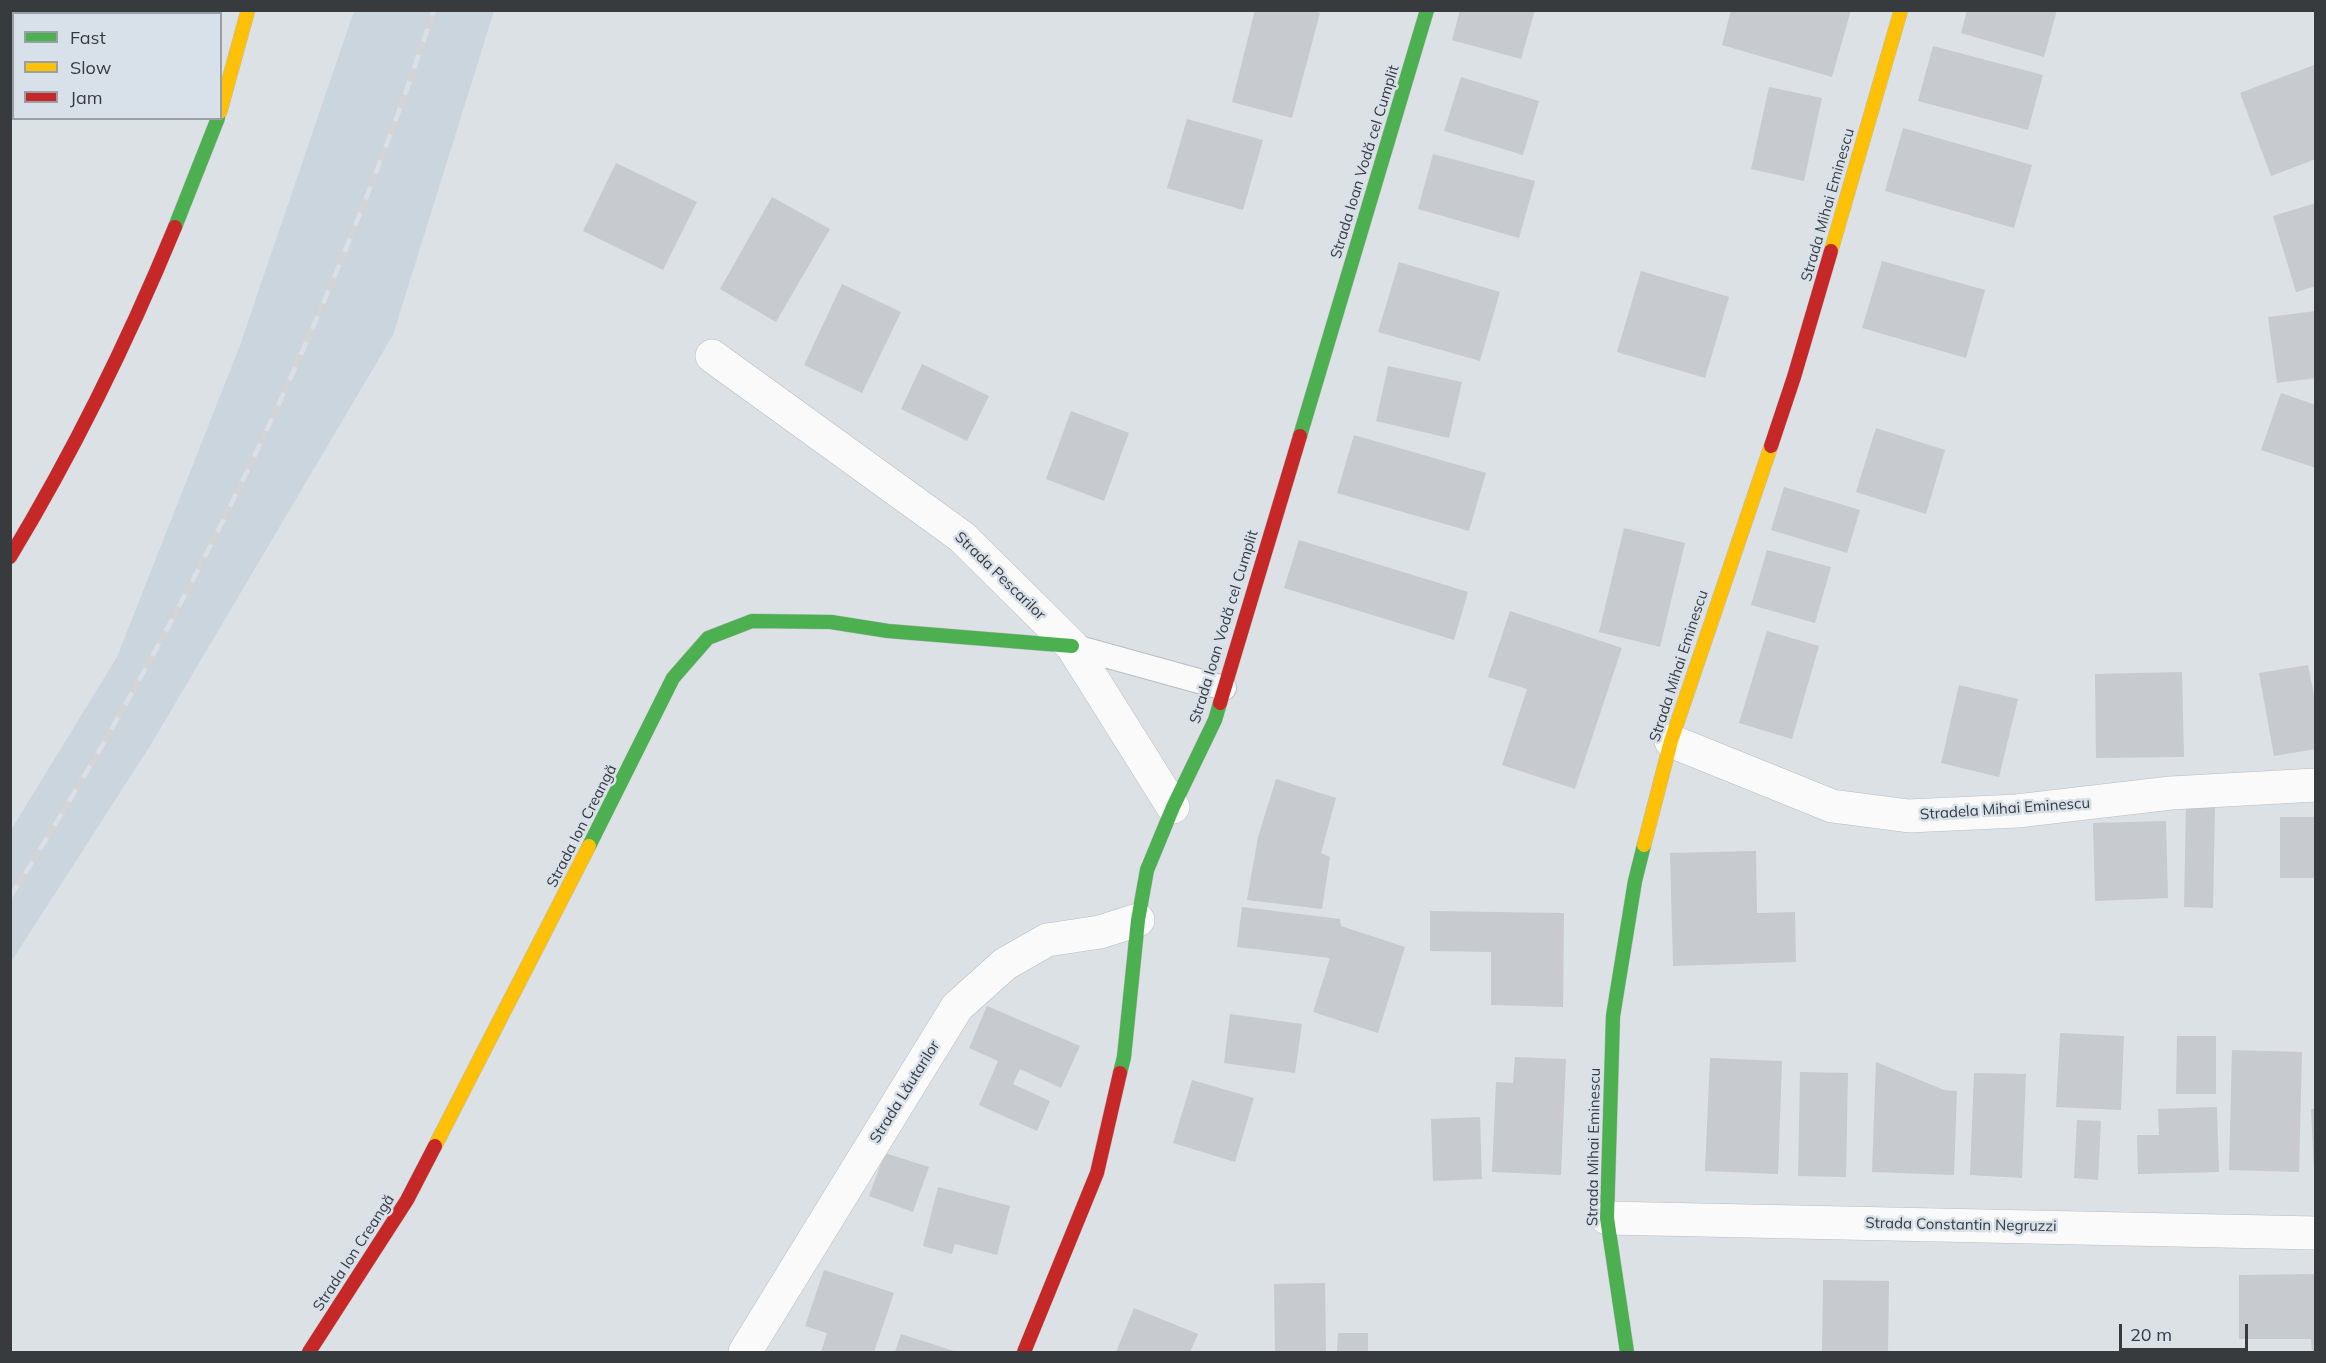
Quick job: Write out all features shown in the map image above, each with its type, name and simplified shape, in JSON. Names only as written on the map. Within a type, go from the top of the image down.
[{"type":"street","points":[[222,105],[248,10]]},
{"type":"street","name":"Strada Ioan Vodă cel Cumplit","points":[[1024,1353],[1097,1173],[1124,1057],[1138,920],[1147,870],[1173,807],[1215,720],[1428,10]]},
{"type":"street","name":"Strada Mihai Eminescu","points":[[1627,1353],[1607,1218],[1613,1016],[1635,881],[1671,741],[1794,377],[1901,10]]},
{"type":"street","points":[[10,557],[44,503],[106,386],[167,250],[218,120]]},
{"type":"street","name":"Strada Pescarilor","points":[[712,356],[962,537],[1072,646],[1173,807]]},
{"type":"street","name":"Strada Ion Creangă","points":[[309,1353],[407,1200],[511,1002],[673,678],[708,638],[752,621],[831,622],[888,632],[1072,646]]},
{"type":"street","name":"Stradela Mihai Eminescu","points":[[1671,741],[1832,806],[1909,816],[2017,811],[2171,793],[2316,785]]},
{"type":"street","name":"Strada Lăutarilor","points":[[745,1353],[957,1007],[1005,964],[1047,940],[1100,932],[1138,920]]},
{"type":"street","name":"Strada Constantin Negruzzi","points":[[1607,1218],[2316,1233]]},
{"type":"lane","points":[[1072,646],[1224,688]]},
{"type":"shaded area","points":[[354,11],[494,11],[393,335],[150,746],[11,962],[11,830],[117,657],[239,348]]},
{"type":"building","points":[[1255,10],[1311,10],[1320,13],[1292,118],[1232,102]]},
{"type":"building","points":[[1460,10],[1535,10],[1521,59],[1452,40]]},
{"type":"building","points":[[1731,10],[1851,10],[1832,77],[1722,45]]},
{"type":"building","points":[[1967,10],[2057,10],[2044,57],[1961,33]]},
{"type":"building","points":[[1933,46],[2043,75],[2028,130],[1918,101]]},
{"type":"building","points":[[2314,65],[2316,159],[2271,176],[2240,93]]},
{"type":"building","points":[[1461,77],[1539,101],[1523,155],[1444,131]]},
{"type":"building","points":[[1769,87],[1822,98],[1804,181],[1751,169]]},
{"type":"building","points":[[1187,119],[1263,140],[1243,210],[1167,188]]},
{"type":"building","points":[[1903,128],[2032,165],[2014,228],[1885,191]]},
{"type":"building","points":[[1433,154],[1535,181],[1519,238],[1418,209]]},
{"type":"building","points":[[616,163],[697,202],[663,270],[583,231]]},
{"type":"building","points":[[772,197],[830,229],[776,322],[720,289]]},
{"type":"building","points":[[2316,203],[2316,286],[2296,292],[2273,216]]},
{"type":"building","points":[[1882,261],[1985,290],[1966,358],[1862,328]]},
{"type":"building","points":[[1399,262],[1500,292],[1480,361],[1378,332]]},
{"type":"building","points":[[1641,271],[1729,297],[1705,378],[1617,352]]},
{"type":"building","points":[[842,284],[901,312],[862,393],[804,365]]},
{"type":"building","points":[[2316,311],[2316,378],[2277,383],[2268,317]]},
{"type":"building","points":[[922,364],[989,396],[967,441],[901,409]]},
{"type":"building","points":[[1388,366],[1462,382],[1449,438],[1376,421]]},
{"type":"building","points":[[2281,393],[2316,405],[2316,468],[2261,450]]},
{"type":"building","points":[[1071,411],[1129,433],[1104,501],[1046,479]]},
{"type":"building","points":[[1876,428],[1945,450],[1926,514],[1856,492]]},
{"type":"building","points":[[1354,435],[1486,473],[1469,531],[1337,493]]},
{"type":"building","points":[[1784,487],[1860,510],[1847,553],[1771,530]]},
{"type":"building","points":[[1624,528],[1685,543],[1660,647],[1599,632]]},
{"type":"building","points":[[1299,540],[1468,592],[1454,640],[1284,588]]},
{"type":"building","points":[[1767,550],[1831,567],[1815,623],[1751,605]]},
{"type":"building","points":[[1510,611],[1622,648],[1575,789],[1502,765],[1527,689],[1488,677]]},
{"type":"building","points":[[1767,631],[1819,646],[1792,739],[1739,723]]},
{"type":"building","points":[[2308,665],[2316,705],[2316,749],[2274,756],[2259,673]]},
{"type":"building","points":[[2182,672],[2184,757],[2096,758],[2095,674]]},
{"type":"building","points":[[1959,685],[2018,699],[1999,777],[1941,763]]},
{"type":"building","points":[[1276,779],[1336,798],[1321,853],[1330,857],[1322,909],[1247,900],[1258,837]]},
{"type":"building","points":[[2186,805],[2215,805],[2213,908],[2184,907]]},
{"type":"building","points":[[2280,817],[2316,817],[2316,878],[2280,878]]},
{"type":"building","points":[[2166,821],[2168,898],[2095,901],[2093,823]]},
{"type":"building","points":[[1756,851],[1757,913],[1795,912],[1796,962],[1673,966],[1670,853]]},
{"type":"building","points":[[1242,907],[1340,919],[1341,926],[1405,947],[1378,1033],[1313,1012],[1330,958],[1237,947]]},
{"type":"building","points":[[1430,911],[1564,913],[1563,1007],[1491,1005],[1491,952],[1430,951]]},
{"type":"building","points":[[987,1006],[1080,1046],[1061,1088],[1020,1069],[1013,1084],[1050,1101],[1037,1131],[979,1105],[998,1061],[969,1048]]},
{"type":"building","points":[[1230,1014],[1302,1024],[1295,1073],[1224,1063]]},
{"type":"building","points":[[2060,1033],[2124,1036],[2121,1110],[2056,1107]]},
{"type":"building","points":[[2177,1036],[2216,1036],[2216,1094],[2176,1094]]},
{"type":"building","points":[[2232,1050],[2302,1052],[2299,1172],[2229,1170]]},
{"type":"building","points":[[1515,1057],[1566,1059],[1561,1175],[1492,1172],[1496,1082],[1513,1083]]},
{"type":"building","points":[[1710,1058],[1782,1061],[1778,1174],[1705,1171]]},
{"type":"building","points":[[1876,1062],[1944,1090],[1957,1091],[1954,1175],[1872,1172]]},
{"type":"building","points":[[1800,1072],[1848,1073],[1846,1177],[1798,1176]]},
{"type":"building","points":[[1974,1073],[2026,1074],[2022,1178],[1970,1175]]},
{"type":"building","points":[[1192,1080],[1254,1098],[1235,1162],[1173,1143]]},
{"type":"building","points":[[2217,1107],[2219,1172],[2138,1174],[2137,1135],[2159,1135],[2158,1109]]},
{"type":"building","points":[[2311,1109],[2316,1109],[2316,1172],[2314,1172]]},
{"type":"building","points":[[1480,1117],[1482,1179],[1433,1181],[1431,1119]]},
{"type":"building","points":[[2077,1120],[2101,1121],[2098,1180],[2074,1178]]},
{"type":"building","points":[[885,1153],[929,1167],[913,1212],[869,1196]]},
{"type":"building","points":[[938,1187],[1010,1206],[997,1255],[955,1244],[952,1254],[923,1246]]},
{"type":"building","points":[[824,1270],[894,1293],[874,1352],[821,1352],[827,1333],[805,1326]]},
{"type":"building","points":[[2316,1274],[2316,1352],[2312,1352],[2311,1339],[2239,1339],[2239,1275]]},
{"type":"building","points":[[1823,1280],[1889,1281],[1888,1352],[1822,1352]]},
{"type":"building","points":[[1325,1283],[1326,1352],[1275,1352],[1274,1284]]},
{"type":"building","points":[[1134,1308],[1198,1334],[1190,1352],[1116,1352]]},
{"type":"building","points":[[1338,1333],[1368,1333],[1368,1352],[1337,1352]]},
{"type":"building","points":[[901,1334],[957,1352],[895,1352]]},
{"type":"railway","points":[[10,897],[75,792],[136,685],[195,577],[249,467],[301,355],[349,242],[434,10]]},
{"type":"traffic: fast","points":[[1300,436],[1427,10]]},
{"type":"traffic: fast","points":[[175,227],[217,120]]},
{"type":"traffic: fast","points":[[589,846],[673,678],[708,638],[752,621],[831,622],[888,631],[1072,646]]},
{"type":"traffic: fast","points":[[1120,1073],[1124,1057],[1138,920],[1147,870],[1173,807],[1215,720],[1220,703]]},
{"type":"traffic: fast","points":[[1627,1352],[1607,1218],[1613,1016],[1635,881],[1644,845]]},
{"type":"traffic: slow","points":[[222,105],[248,10]]},
{"type":"traffic: slow","points":[[1831,251],[1901,10]]},
{"type":"traffic: slow","points":[[1644,845],[1671,741],[1771,446]]},
{"type":"traffic: slow","points":[[435,1146],[589,846]]},
{"type":"traffic: jam","points":[[10,557],[99,395],[175,227]]},
{"type":"traffic: jam","points":[[1771,446],[1831,251]]},
{"type":"traffic: jam","points":[[1220,703],[1300,436]]},
{"type":"traffic: jam","points":[[1024,1352],[1097,1173],[1120,1073]]},
{"type":"traffic: jam","points":[[309,1352],[407,1200],[435,1146]]}]
